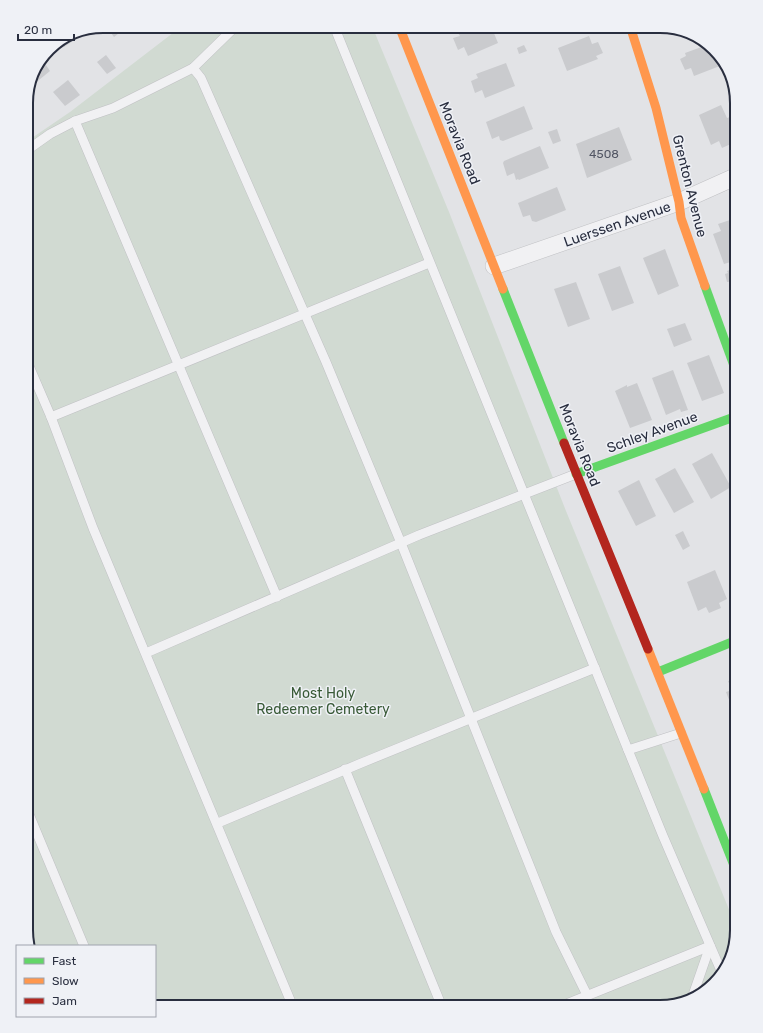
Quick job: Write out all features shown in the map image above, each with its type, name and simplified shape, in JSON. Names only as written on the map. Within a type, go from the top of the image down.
[{"type":"main road","name":"Moravia Road","points":[[402,33],[576,474],[658,672],[680,733],[730,856]]},
{"type":"main road","name":"Grenton Avenue","points":[[632,33],[656,108],[680,202],[681,218],[730,354]]},
{"type":"main road","name":"Schley Avenue","points":[[576,474],[730,419]]},
{"type":"main road","points":[[658,672],[730,643]]},
{"type":"street","name":"Luerssen Avenue","points":[[494,266],[680,202],[730,179]]},
{"type":"lane","points":[[33,147],[50,134],[75,121],[113,108],[193,68],[229,33]]},
{"type":"lane","points":[[337,33],[628,750],[719,968]]},
{"type":"lane","points":[[193,68],[201,78],[401,543],[556,932],[587,995]]},
{"type":"lane","points":[[75,121],[277,597]]},
{"type":"lane","points":[[51,417],[429,263]]},
{"type":"lane","points":[[33,375],[51,417],[93,528],[291,1000]]},
{"type":"lane","points":[[146,653],[401,543],[576,474]]},
{"type":"lane","points":[[218,823],[345,769],[472,720],[595,668]]},
{"type":"lane","points":[[628,750],[680,733]]},
{"type":"lane","points":[[345,769],[439,1000]]},
{"type":"lane","points":[[33,824],[84,945]]},
{"type":"lane","points":[[575,1000],[710,946]]},
{"type":"lane","points":[[694,991],[710,946]]},
{"type":"green space","name":"Most Holy Redeemer Cemetery","points":[[173,33],[375,33],[449,212],[566,511],[730,912],[730,930],[728,948],[725,957],[716,973],[703,986],[678,998],[660,1000],[156,1000],[156,945],[35,945],[33,930],[33,137],[70,112]]},
{"type":"building","points":[[111,33],[119,33],[114,37]]},
{"type":"building","points":[[458,33],[494,33],[498,43],[468,56],[464,47],[458,50],[453,38],[460,36]]},
{"type":"building","points":[[589,36],[592,44],[598,42],[603,53],[596,56],[598,59],[567,71],[558,48]]},
{"type":"building","points":[[72,40],[73,41],[64,47],[63,46]]},
{"type":"building","points":[[524,45],[527,51],[519,54],[517,48]]},
{"type":"building","points":[[702,47],[713,57],[720,66],[694,76],[691,68],[685,70],[680,59],[686,56],[685,53]]},
{"type":"building","points":[[106,55],[116,68],[107,74],[97,62]]},
{"type":"building","points":[[45,63],[50,71],[36,82]]},
{"type":"building","points":[[506,63],[515,86],[485,98],[482,90],[475,93],[471,81],[478,78],[476,74]]},
{"type":"building","points":[[68,80],[80,95],[65,106],[53,92]]},
{"type":"building","points":[[721,105],[727,118],[730,117],[730,144],[722,148],[719,141],[711,145],[699,115]]},
{"type":"building","points":[[524,106],[533,129],[503,141],[500,140],[499,136],[492,139],[486,122]]},
{"type":"building","points":[[619,127],[632,160],[587,178],[576,144]]},
{"type":"building","points":[[557,129],[561,141],[553,144],[548,132]]},
{"type":"building","points":[[540,146],[549,168],[519,180],[516,180],[514,173],[507,176],[503,163],[504,161]]},
{"type":"building","points":[[557,187],[566,210],[536,222],[532,221],[530,215],[523,217],[518,203]]},
{"type":"building","points":[[730,220],[730,262],[724,264],[713,234],[721,231],[718,224]]},
{"type":"building","points":[[665,249],[679,286],[658,295],[643,258]]},
{"type":"building","points":[[620,266],[634,303],[612,311],[598,274]]},
{"type":"building","points":[[730,270],[730,282],[727,282],[725,274],[728,273],[727,271]]},
{"type":"building","points":[[576,282],[590,319],[568,327],[554,289]]},
{"type":"building","points":[[685,323],[692,340],[674,347],[667,329]]},
{"type":"building","points":[[709,355],[724,393],[702,401],[687,363]]},
{"type":"building","points":[[673,370],[688,410],[681,412],[680,409],[666,415],[652,378]]},
{"type":"building","points":[[637,383],[652,420],[630,428],[615,391],[627,385],[627,387]]},
{"type":"building","points":[[712,453],[730,488],[711,499],[692,464]]},
{"type":"building","points":[[675,468],[694,502],[674,513],[655,479]]},
{"type":"building","points":[[639,480],[656,516],[636,526],[618,491]]},
{"type":"building","points":[[683,531],[690,546],[683,550],[675,535]]},
{"type":"building","points":[[715,570],[727,599],[719,603],[721,608],[709,613],[706,607],[698,611],[687,582]]},
{"type":"building","points":[[730,691],[730,702],[726,692]]},
{"type":"traffic: fast","points":[[705,286],[730,355]]},
{"type":"traffic: fast","points":[[503,289],[564,443]]},
{"type":"traffic: fast","points":[[576,474],[730,419]]},
{"type":"traffic: fast","points":[[658,672],[730,643]]},
{"type":"traffic: fast","points":[[704,789],[730,855]]},
{"type":"traffic: slow","points":[[402,33],[503,289]]},
{"type":"traffic: slow","points":[[632,33],[656,108],[679,202],[681,218],[705,286]]},
{"type":"traffic: slow","points":[[648,649],[704,789]]},
{"type":"traffic: jam","points":[[564,443],[648,649]]}]
